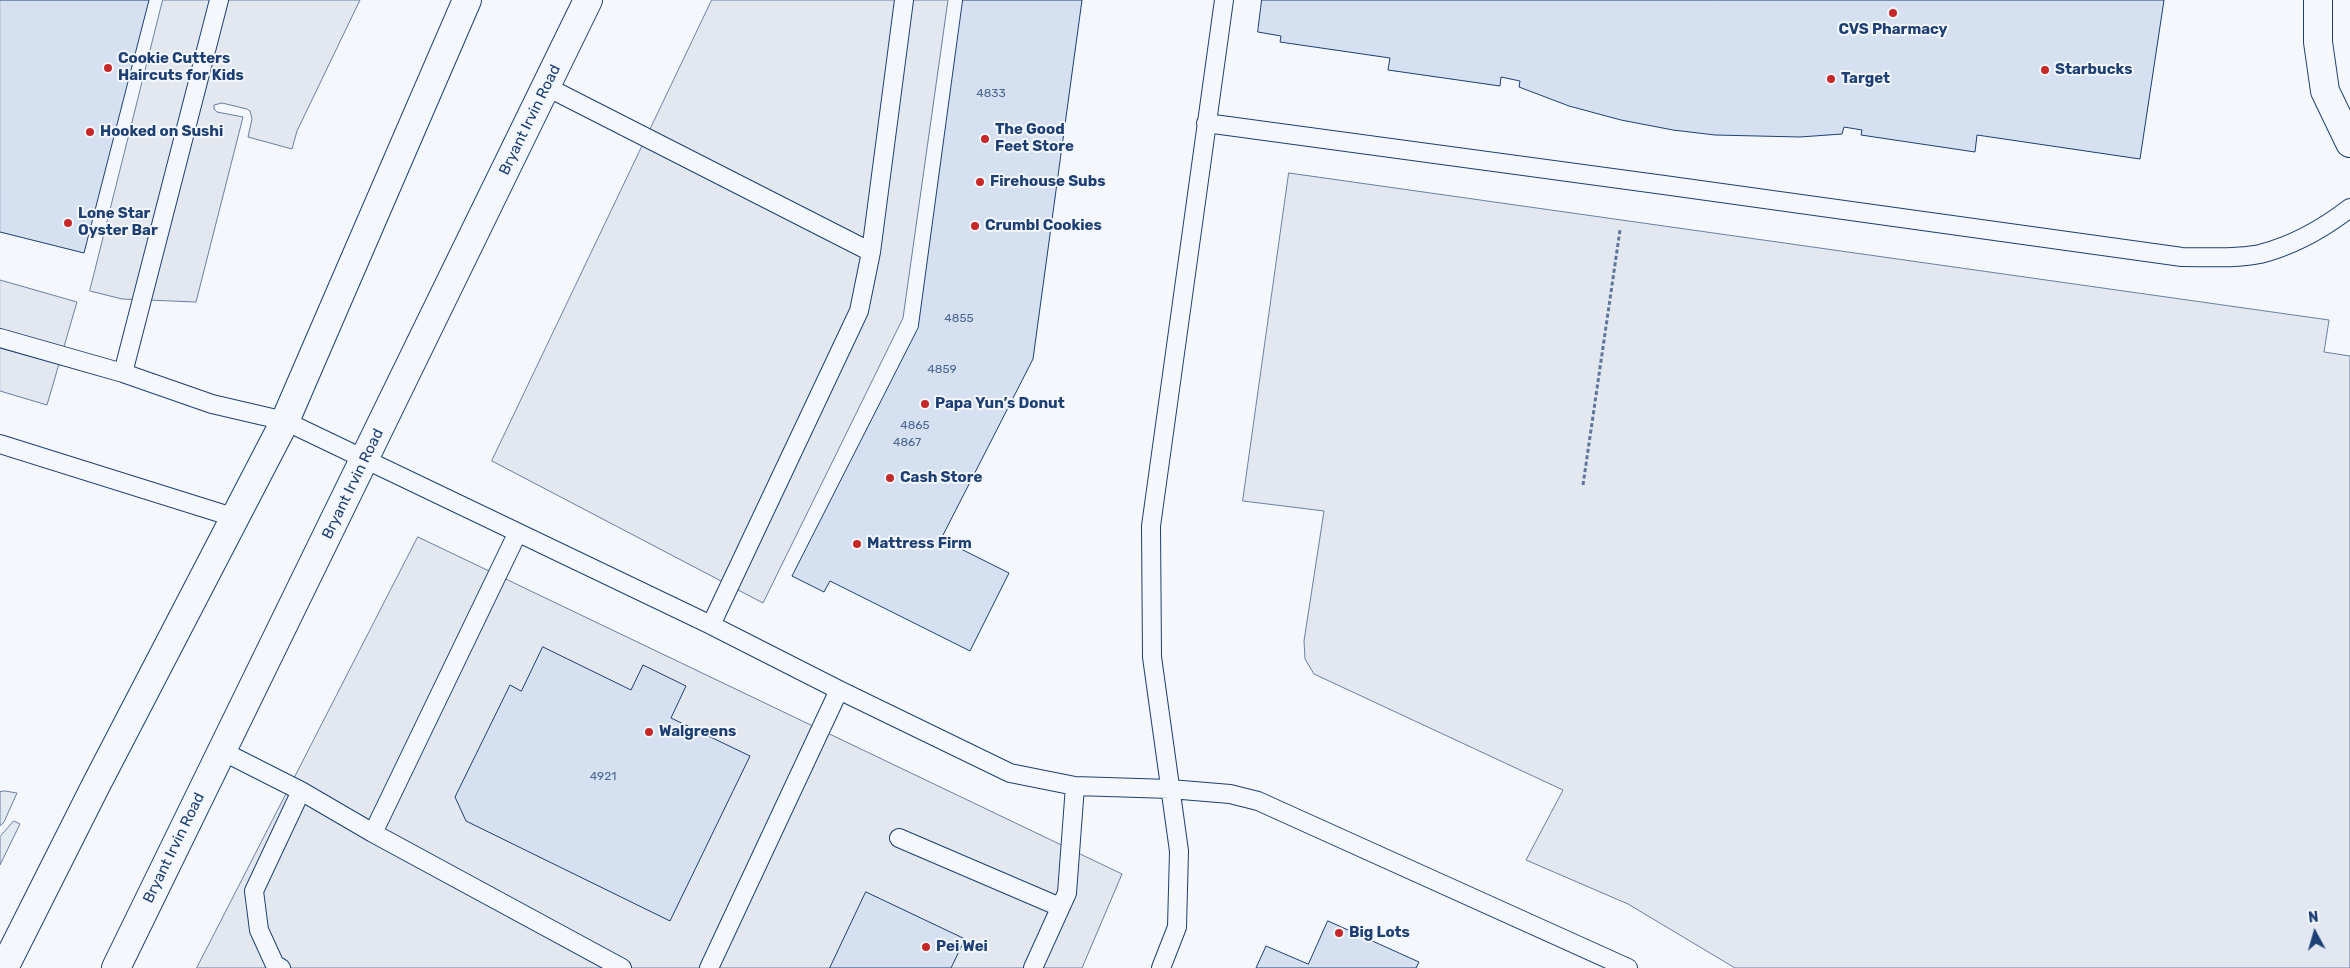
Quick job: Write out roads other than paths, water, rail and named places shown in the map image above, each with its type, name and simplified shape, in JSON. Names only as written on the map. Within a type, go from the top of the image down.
[{"type":"main road","points":[[4,968],[95,786],[285,421],[467,0]]},
{"type":"main road","name":"Bryant Irvin Road","points":[[116,968],[588,0]]},
{"type":"main road","points":[[2318,0],[2318,42],[2325,91],[2350,143]]},
{"type":"lane","points":[[123,373],[219,0]]},
{"type":"lane","points":[[711,625],[859,311],[871,252],[904,0]]},
{"type":"lane","points":[[1161,968],[1177,927],[1179,851],[1152,657],[1151,526],[1224,0]]},
{"type":"lane","points":[[547,87],[871,252]]},
{"type":"lane","points":[[1206,123],[2182,257],[2260,254],[2302,238],[2336,219],[2350,208]]},
{"type":"lane","points":[[0,338],[123,373],[212,404],[285,421],[365,458],[517,534],[711,625],[1010,773],[1075,786],[1170,789],[1230,794],[1258,801],[1628,968]]},
{"type":"lane","points":[[0,444],[236,518]]},
{"type":"lane","points":[[374,833],[517,534]]},
{"type":"lane","points":[[709,968],[839,690]]},
{"type":"lane","points":[[222,751],[301,791],[612,966]]},
{"type":"lane","points":[[1033,968],[1066,893],[1075,786]]},
{"type":"lane","points":[[281,968],[275,965],[259,930],[254,891],[301,791]]},
{"type":"lane","points":[[899,838],[1060,908]]},
{"type":"place","name":"CVS Pharmacy","points":[[1893,13]]},
{"type":"place","name":"Cookie Cutters Haircuts for Kids","points":[[108,68]]},
{"type":"place","name":"Starbucks","points":[[2045,70]]},
{"type":"place","name":"Target","points":[[1831,79]]},
{"type":"place","name":"Hooked on Sushi","points":[[90,132]]},
{"type":"place","name":"The Good Feet Store","points":[[985,139]]},
{"type":"place","name":"Firehouse Subs","points":[[980,182]]},
{"type":"place","name":"Lone Star Oyster Bar","points":[[68,223]]},
{"type":"place","name":"Crumbl Cookies","points":[[975,226]]},
{"type":"place","name":"Papa Yun’s Donut","points":[[925,404]]},
{"type":"place","name":"Cash Store","points":[[890,478]]},
{"type":"place","name":"Mattress Firm","points":[[857,544]]},
{"type":"place","name":"Walgreens","points":[[649,732]]},
{"type":"place","name":"Big Lots","points":[[1339,933]]},
{"type":"place","name":"Pei Wei","points":[[926,947]]}]
